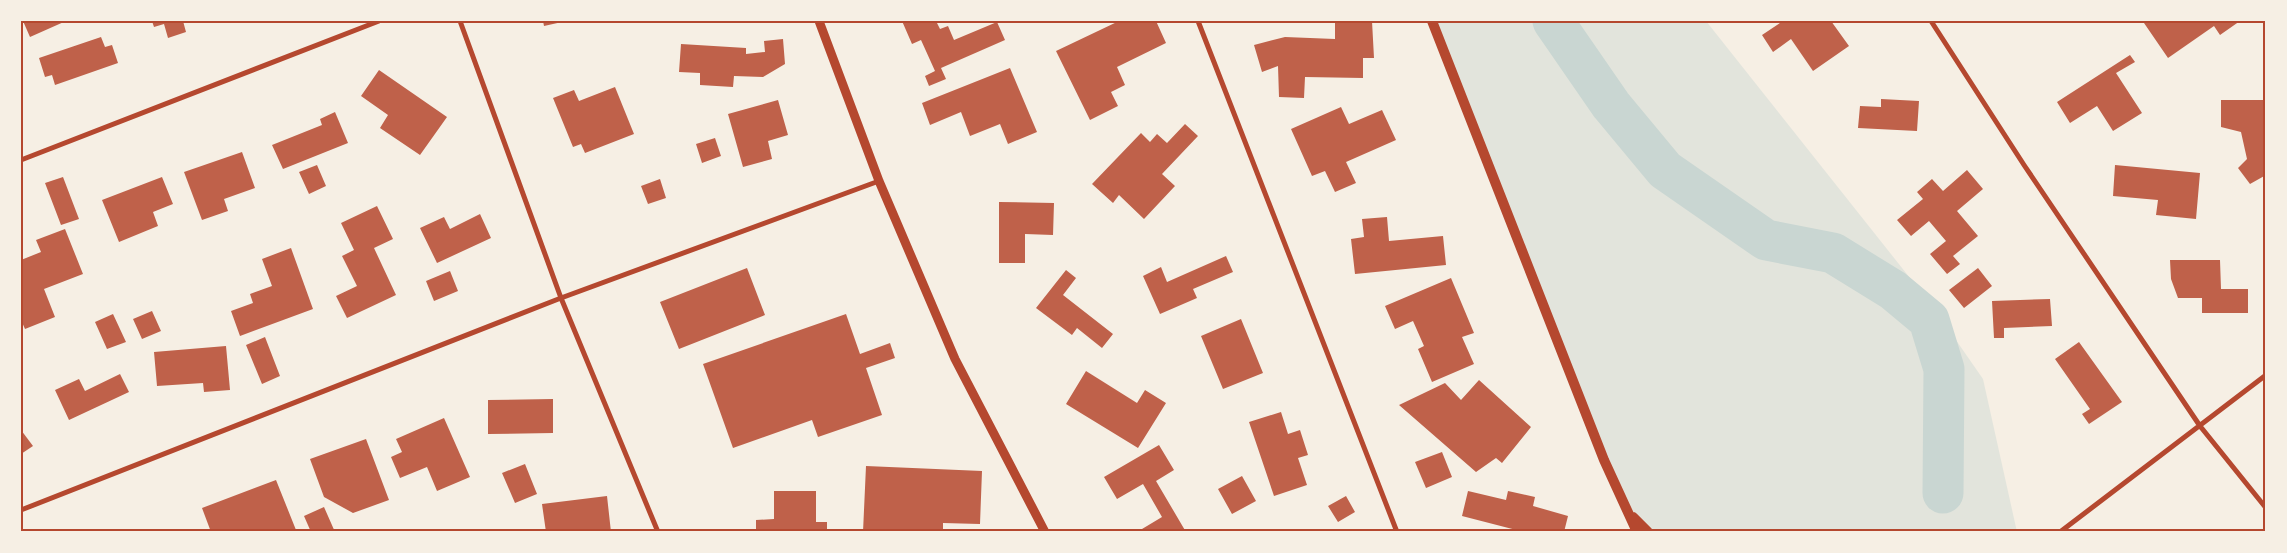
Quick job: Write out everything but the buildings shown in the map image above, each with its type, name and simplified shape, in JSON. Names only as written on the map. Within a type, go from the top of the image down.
[{"type":"main road","points":[[1432,21],[1604,460],[1637,532]]},
{"type":"main road","points":[[1628,513],[1648,532]]},
{"type":"street","points":[[21,160],[379,21]]},
{"type":"street","points":[[460,21],[561,298],[658,532]]},
{"type":"street","points":[[819,21],[879,181],[955,359],[1045,532]]},
{"type":"street","points":[[1198,21],[1397,532]]},
{"type":"street","points":[[1931,21],[2024,165],[2200,426],[2266,508]]},
{"type":"street","points":[[21,510],[561,298],[879,181]]},
{"type":"street","points":[[2060,532],[2266,375]]},
{"type":"shaded area","points":[[1432,21],[1706,21],[1933,307],[1983,379],[2017,532],[1648,532],[1628,513]]},
{"type":"waterway","points":[[1553,21],[1611,105],[1665,170],[1766,240],[1833,253],[1893,290],[1929,320],[1944,369],[1943,493]]}]
